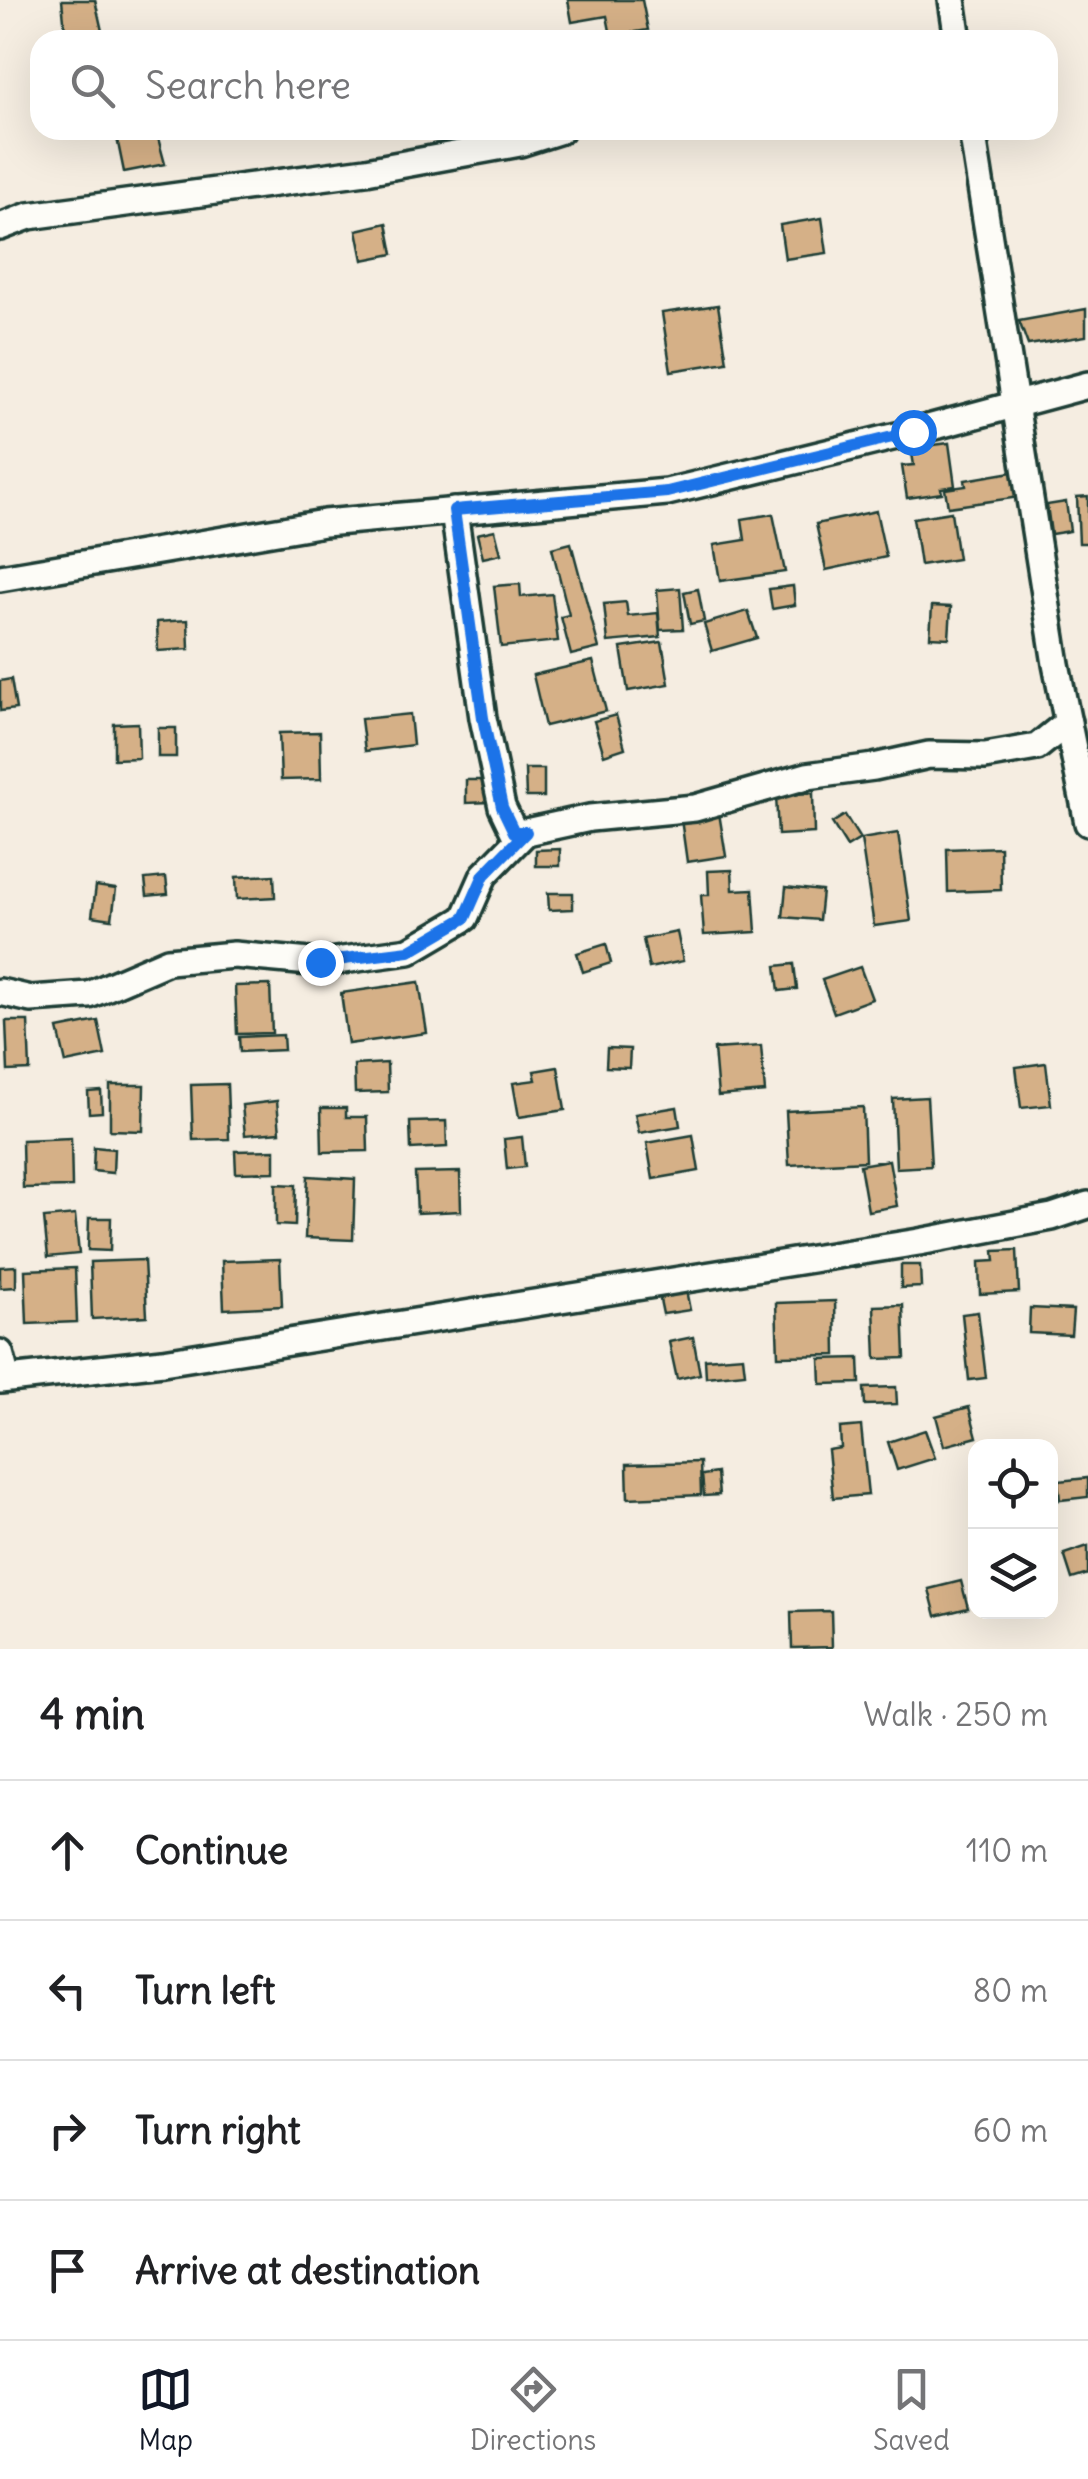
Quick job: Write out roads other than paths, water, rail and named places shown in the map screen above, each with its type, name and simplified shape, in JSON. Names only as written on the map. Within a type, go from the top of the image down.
[{"type":"street","points":[[952,0],[956,30]]},
{"type":"street","points":[[0,226],[29,216],[366,171],[529,140]]},
{"type":"street","points":[[974,140],[1068,722],[1088,822]]},
{"type":"street","points":[[0,578],[324,523],[667,492],[1088,385]]},
{"type":"street","points":[[454,510],[483,718],[502,807],[514,832],[590,818],[694,808],[807,776],[874,767],[929,754],[985,756],[1037,747],[1068,722]]},
{"type":"street","points":[[0,992],[31,1000],[89,995],[168,961],[234,955],[320,962],[409,951],[465,918],[484,875],[526,832]]},
{"type":"street","points":[[0,1353],[3,1380],[163,1362],[899,1245],[1052,1217],[1088,1205]]}]
